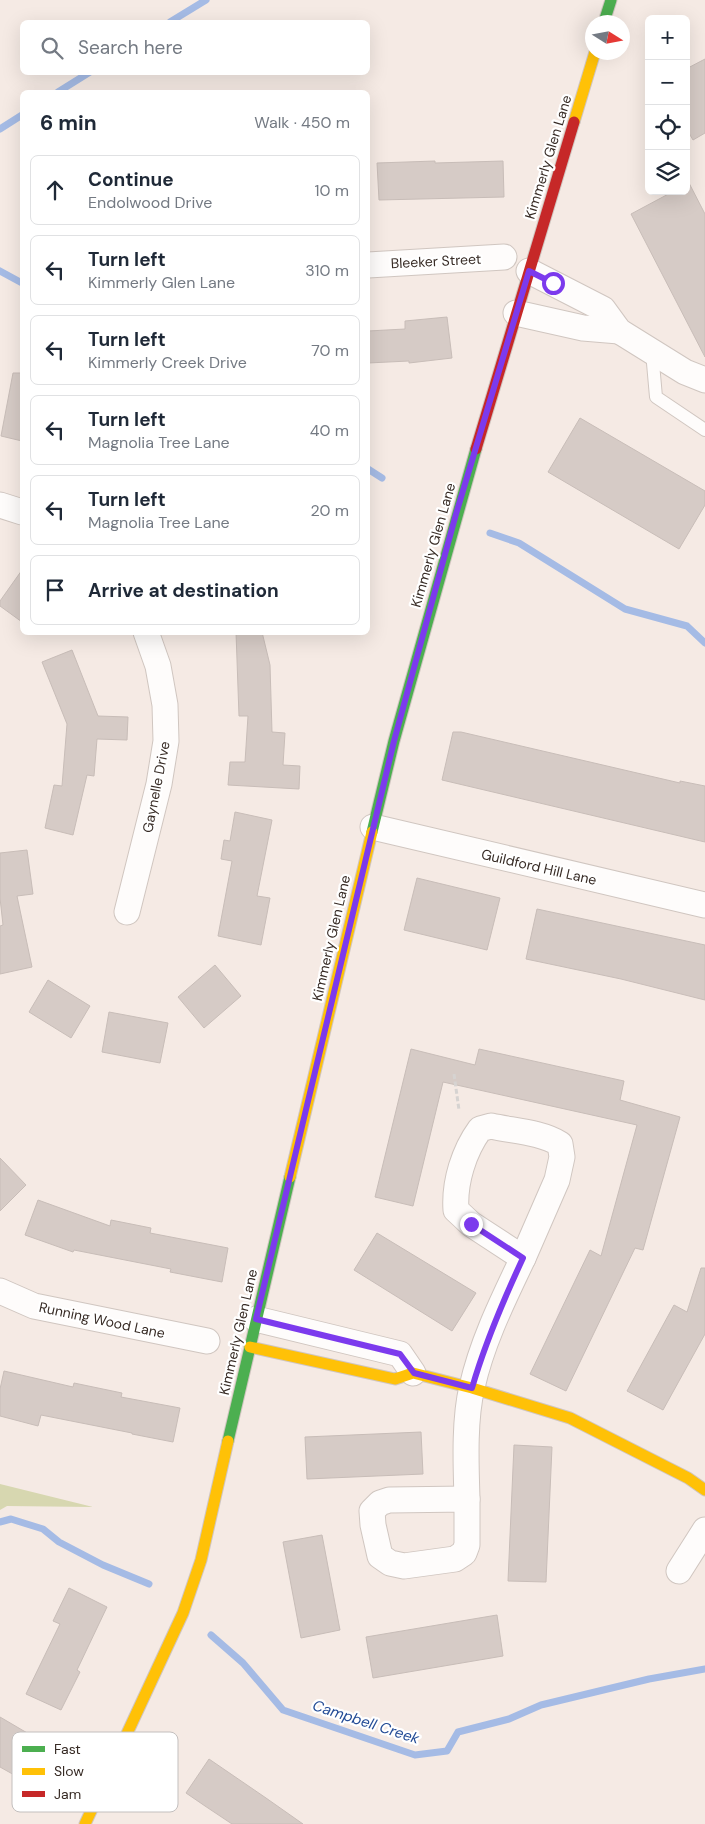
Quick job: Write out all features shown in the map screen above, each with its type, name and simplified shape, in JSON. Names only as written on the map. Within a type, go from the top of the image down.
[{"type":"street","points":[[606,15],[611,0]]},
{"type":"street","name":"Kimmerly Glen Lane","points":[[128,1732],[183,1613],[201,1560],[256,1319],[394,741],[454,523],[593,60]]},
{"type":"street","name":"Bleeker Street","points":[[370,265],[504,257]]},
{"type":"street","points":[[529,271],[604,309],[619,331],[685,372],[705,380]]},
{"type":"street","points":[[516,314],[583,328],[619,331]]},
{"type":"street","points":[[0,506],[20,511]]},
{"type":"street","name":"Gaynelle Drive","points":[[126,912],[159,784],[166,741],[165,705],[158,666],[147,635]]},
{"type":"street","name":"Guildford Hill Lane","points":[[373,827],[705,905]]},
{"type":"street","points":[[467,1499],[468,1415],[472,1388],[492,1327],[523,1258],[557,1180],[562,1157],[560,1144],[554,1140],[491,1126],[480,1129],[472,1141],[463,1164],[455,1196],[456,1210],[471,1224],[523,1258]]},
{"type":"street","name":"Running Wood Lane","points":[[0,1291],[34,1306],[206,1341]]},
{"type":"street","points":[[256,1319],[400,1354],[414,1373]]},
{"type":"street","points":[[250,1347],[395,1379],[414,1373],[472,1388],[570,1418],[688,1478],[705,1490]]},
{"type":"street","points":[[679,1571],[705,1530]]},
{"type":"street","name":"Kimmerly Glen Lane","points":[[85,1824],[91,1812]]},
{"type":"lane","points":[[652,352],[656,397],[705,430]]},
{"type":"path","points":[[454,1074],[459,1110]]},
{"type":"green space","points":[[0,1484],[93,1507],[7,1506],[0,1510]]},
{"type":"building","points":[[705,59],[705,133],[693,140],[690,135],[690,67]]},
{"type":"building","points":[[435,161],[435,163],[503,161],[504,197],[379,200],[377,163]]},
{"type":"building","points":[[690,185],[705,214],[705,357],[631,214],[667,195],[690,195]]},
{"type":"building","points":[[447,317],[452,358],[409,363],[409,361],[370,363],[370,331],[405,329],[405,321]]},
{"type":"building","points":[[13,373],[20,373],[20,441],[1,436]]},
{"type":"building","points":[[580,418],[705,491],[705,505],[679,549],[548,472]]},
{"type":"building","points":[[20,573],[20,621],[0,606],[0,601]]},
{"type":"building","points":[[236,635],[263,635],[270,665],[272,732],[285,733],[283,765],[300,766],[299,789],[228,785],[230,762],[245,762],[248,716],[239,716]]},
{"type":"building","points":[[72,650],[98,716],[128,717],[127,740],[97,739],[94,776],[87,775],[73,835],[45,828],[54,785],[62,786],[67,724],[42,662]]},
{"type":"building","points":[[453,732],[461,732],[680,783],[680,781],[705,786],[705,842],[442,780]]},
{"type":"building","points":[[235,812],[272,820],[257,896],[270,898],[261,945],[218,936],[232,861],[221,859],[224,840],[230,841]]},
{"type":"building","points":[[27,850],[33,894],[17,896],[32,967],[0,974],[0,926],[3,925],[0,898],[0,853]]},
{"type":"building","points":[[417,878],[500,898],[487,950],[404,930]]},
{"type":"building","points":[[537,909],[705,945],[705,1000],[621,979],[526,959]]},
{"type":"building","points":[[215,965],[241,996],[204,1028],[178,997]]},
{"type":"building","points":[[48,980],[90,1006],[71,1038],[29,1012]]},
{"type":"building","points":[[109,1012],[168,1023],[160,1063],[102,1052]]},
{"type":"building","points":[[411,1049],[475,1065],[479,1049],[624,1081],[620,1100],[680,1117],[643,1250],[635,1248],[566,1391],[530,1374],[590,1250],[601,1256],[637,1125],[443,1082],[413,1206],[375,1197]]},
{"type":"building","points":[[0,1158],[26,1185],[0,1211]]},
{"type":"building","points":[[38,1200],[110,1226],[111,1220],[151,1228],[150,1233],[228,1248],[222,1282],[170,1272],[171,1269],[74,1250],[73,1252],[25,1235]]},
{"type":"building","points":[[377,1233],[476,1293],[452,1331],[354,1270]]},
{"type":"building","points":[[701,1268],[705,1268],[705,1334],[663,1410],[627,1391],[674,1305],[687,1312]]},
{"type":"building","points":[[4,1371],[73,1387],[74,1383],[122,1393],[121,1397],[180,1408],[173,1442],[41,1415],[38,1426],[0,1416],[0,1389]]},
{"type":"building","points":[[421,1432],[423,1474],[307,1479],[305,1437]]},
{"type":"building","points":[[514,1445],[552,1447],[546,1582],[508,1581]]},
{"type":"building","points":[[322,1535],[340,1630],[301,1638],[283,1542]]},
{"type":"building","points":[[69,1588],[107,1607],[77,1670],[80,1672],[61,1710],[26,1694],[60,1624],[53,1621]]},
{"type":"building","points":[[497,1615],[503,1656],[373,1678],[366,1637]]},
{"type":"building","points":[[0,1717],[26,1732],[12,1732],[12,1774],[0,1767]]},
{"type":"building","points":[[209,1759],[303,1824],[232,1824],[186,1793]]},
{"type":"waterway","points":[[173,20],[206,0]]},
{"type":"waterway","points":[[61,90],[85,75]]},
{"type":"waterway","points":[[0,129],[20,116]]},
{"type":"waterway","points":[[0,271],[20,282]]},
{"type":"waterway","points":[[370,470],[382,478]]},
{"type":"waterway","points":[[490,533],[519,543],[625,609],[687,626],[705,643]]},
{"type":"waterway","name":"Campbell Creek","points":[[0,1522],[11,1519],[43,1529],[59,1542],[103,1565],[149,1584]]},
{"type":"waterway","name":"Campbell Creek","points":[[211,1635],[243,1663],[283,1710],[415,1755],[447,1751],[458,1732],[509,1719],[541,1705],[649,1679],[705,1669]]},
{"type":"traffic: fast","points":[[606,15],[611,0]]},
{"type":"traffic: fast","points":[[372,832],[394,741],[476,449]]},
{"type":"traffic: fast","points":[[228,1441],[290,1177]]},
{"type":"traffic: slow","points":[[574,122],[593,60]]},
{"type":"traffic: slow","points":[[290,1177],[372,832]]},
{"type":"traffic: slow","points":[[250,1347],[395,1379],[413,1373],[472,1388],[570,1418],[688,1478],[705,1490]]},
{"type":"traffic: slow","points":[[128,1732],[183,1613],[201,1560],[228,1441]]},
{"type":"traffic: slow","points":[[85,1824],[91,1812]]},
{"type":"traffic: jam","points":[[476,449],[574,122]]},
{"type":"route","points":[[471,1224],[523,1258],[482,1352],[472,1388],[414,1373],[400,1354],[256,1319],[394,741],[456,514],[529,271],[553,283]]}]
